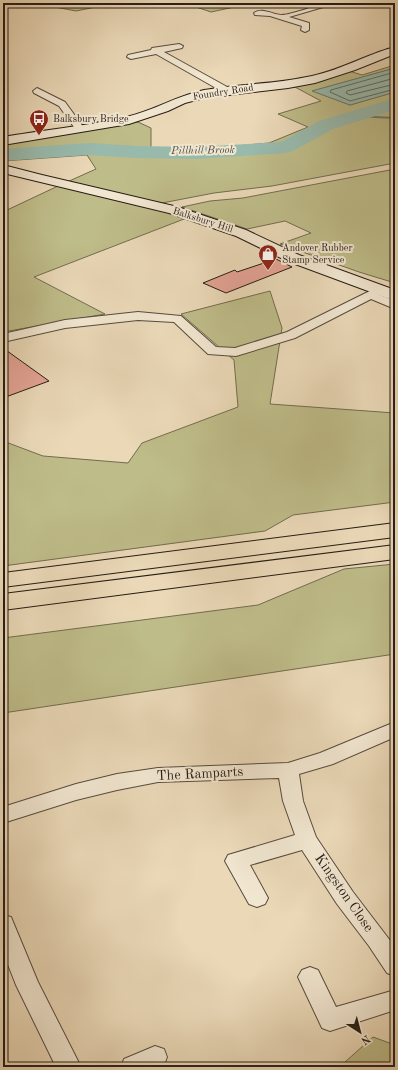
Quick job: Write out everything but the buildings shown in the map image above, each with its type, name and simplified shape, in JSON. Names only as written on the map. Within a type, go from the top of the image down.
[{"type":"highway","points":[[3,580],[395,530]]},
{"type":"highway","points":[[3,602],[395,552]]},
{"type":"street","points":[[282,18],[334,3]]},
{"type":"street","points":[[314,8],[322,10]]},
{"type":"street","points":[[258,13],[270,14],[306,25],[305,30]]},
{"type":"street","points":[[131,57],[179,46]]},
{"type":"street","name":"Foundry Road","points":[[3,141],[139,117],[188,98],[226,90],[288,84],[315,79],[347,69],[395,50]]},
{"type":"street","points":[[157,51],[226,90]]},
{"type":"street","points":[[37,91],[62,104],[79,128]]},
{"type":"street","name":"Balksbury Hill","points":[[3,169],[39,179],[173,210],[241,232],[293,258],[376,292],[395,296]]},
{"type":"street","points":[[3,338],[65,324],[138,316],[177,319],[213,351],[236,352],[291,335],[376,292],[395,305]]},
{"type":"street","name":"The Ramparts","points":[[3,815],[76,792],[117,782],[158,775],[288,770],[326,759],[395,728]]},
{"type":"street","name":"Kingston Close","points":[[288,770],[293,801],[308,840],[345,898],[377,939],[395,966]]},
{"type":"street","points":[[257,898],[236,861],[308,840]]},
{"type":"street","points":[[3,924],[28,985],[69,1067]]},
{"type":"street","points":[[310,977],[330,1020],[395,1000]]},
{"type":"shaded area","points":[[45,3],[116,3],[76,11],[55,7],[60,5]]},
{"type":"shaded area","points":[[184,3],[253,3],[211,12]]},
{"type":"shaded area","points":[[395,65],[395,68],[313,91],[350,105],[395,92],[395,163],[272,186],[214,193],[162,203],[67,182],[96,169],[87,155],[3,161],[3,143],[138,122],[151,128],[151,149],[193,150],[269,143],[308,127],[278,114],[321,101],[293,86],[330,78],[349,71],[362,75]]},
{"type":"shaded area","points":[[395,169],[395,283],[280,244],[311,233],[285,221],[247,229],[182,207],[210,201],[243,198]]},
{"type":"shaded area","points":[[58,186],[167,212],[184,219],[34,277],[105,314],[3,332],[3,211]]},
{"type":"shaded area","points":[[270,291],[282,328],[270,404],[395,413],[395,502],[293,515],[265,531],[3,566],[3,441],[43,456],[128,463],[142,443],[238,407],[234,360],[181,314]]},
{"type":"shaded area","points":[[395,564],[395,654],[3,713],[3,638],[258,605],[344,569]]},
{"type":"shaded area","points":[[373,1037],[395,1045],[395,1067],[350,1067],[345,1062]]},
{"type":"water","points":[[395,68],[395,92],[350,105],[312,91]]},
{"type":"waterway","name":"Pillhill Brook","points":[[3,155],[89,149],[136,152],[196,153],[286,147],[326,125],[395,104]]},
{"type":"waterway","points":[[355,116],[395,118]]},
{"type":"place","name":"Balksbury Bridge","points":[[39,136]]},
{"type":"place","name":"Andover Rubber Stamp Service","points":[[268,271]]}]
